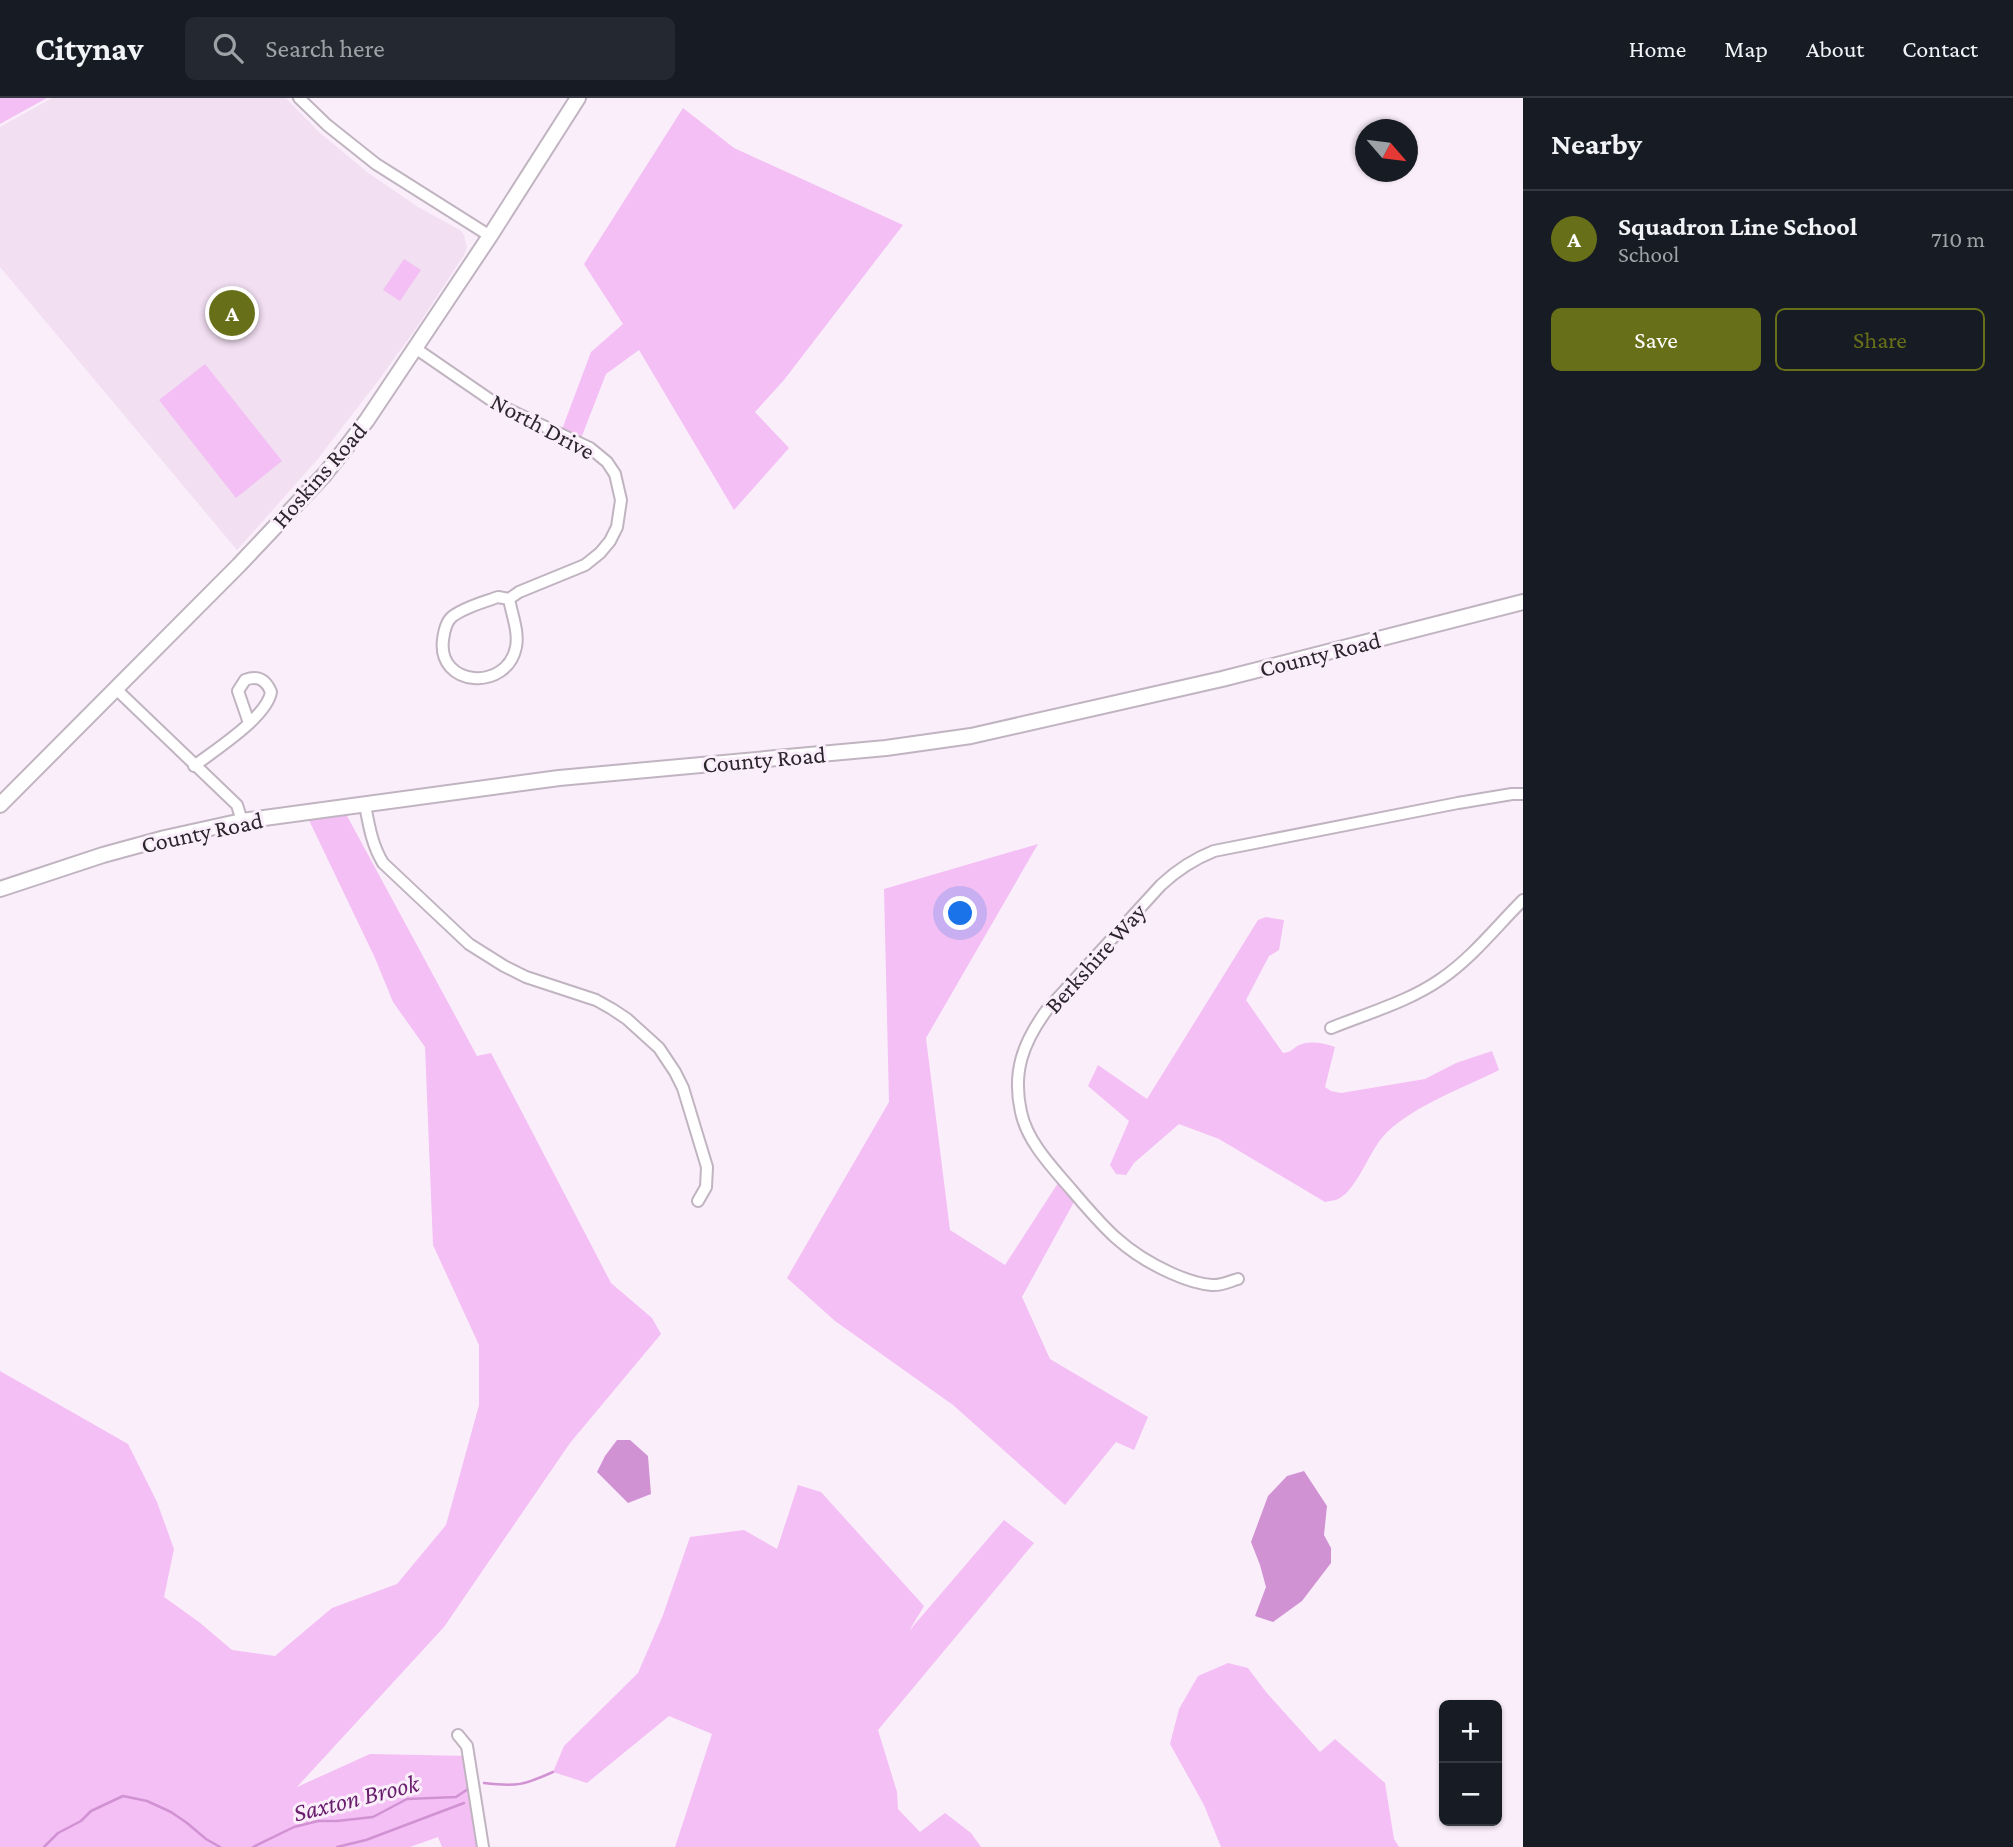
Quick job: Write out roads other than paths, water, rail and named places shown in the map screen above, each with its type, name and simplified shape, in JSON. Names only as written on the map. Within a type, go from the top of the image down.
[{"type":"street","points":[[299,98],[327,125],[376,164],[490,236]]},
{"type":"street","name":"Hoskins Road","points":[[0,805],[239,565],[325,474],[367,421],[578,98]]},
{"type":"street","name":"North Drive","points":[[415,348],[495,403],[590,448],[607,462],[615,474],[621,500],[617,527],[600,553],[585,565],[519,592],[509,599],[498,597],[452,616],[444,628],[442,645],[449,665],[457,673],[484,679],[498,673],[509,663],[516,649],[517,634],[509,599]]},
{"type":"street","name":"County Road","points":[[0,889],[164,838],[242,821],[559,778],[930,743],[1032,723],[1222,679],[1523,602]]},
{"type":"street","points":[[116,689],[237,806],[242,821]]},
{"type":"street","points":[[194,766],[249,723]]},
{"type":"street","name":"Berkshire Way","points":[[1238,1279],[1214,1286],[1184,1279],[1139,1257],[1119,1242],[1061,1177],[1032,1141],[1020,1109],[1020,1064],[1032,1031],[1046,1011],[1161,885],[1172,874],[1198,858],[1214,851],[1458,803],[1523,794]]},
{"type":"street","points":[[365,805],[370,834],[383,863],[453,930],[489,957],[526,977],[596,1000],[627,1019],[659,1048],[683,1088],[707,1167],[706,1186],[698,1201]]},
{"type":"street","points":[[1331,1028],[1418,993],[1442,978],[1465,960],[1523,900]]},
{"type":"street","points":[[458,1735],[467,1746],[483,1847]]},
{"type":"waterway","name":"Saxton Brook","points":[[484,1783],[520,1784],[553,1772]]},
{"type":"waterway","name":"Saxton Brook","points":[[253,1847],[294,1827],[318,1821],[373,1817],[407,1799],[456,1797],[468,1789]]},
{"type":"waterway","name":"Saxton Brook","points":[[44,1847],[58,1833],[81,1821],[91,1811],[123,1796],[147,1801],[171,1812],[220,1847]]},
{"type":"waterway","points":[[337,1847],[366,1840],[464,1803]]},
{"type":"place","name":"Squadron Line School","points":[[232,313]]}]
